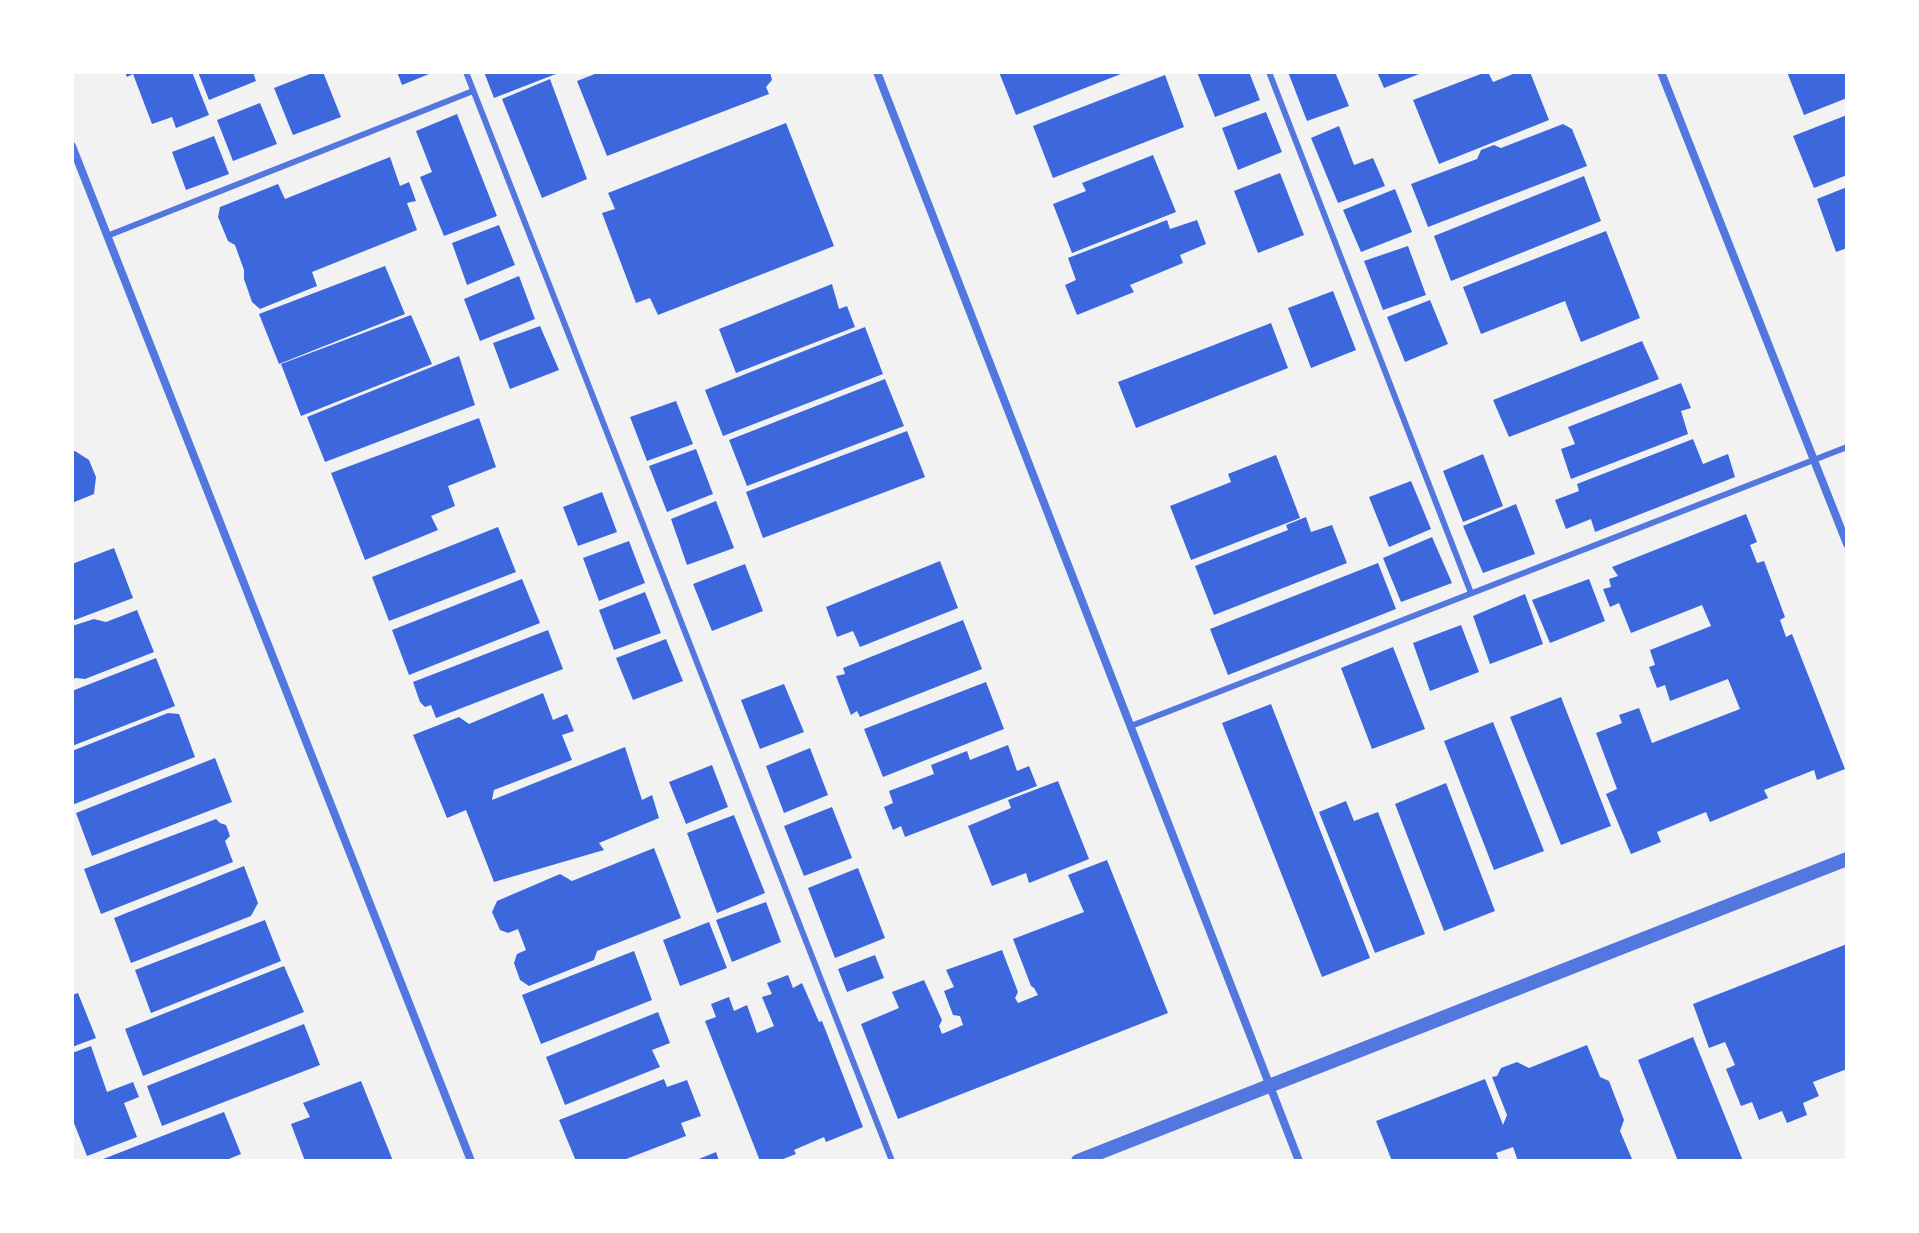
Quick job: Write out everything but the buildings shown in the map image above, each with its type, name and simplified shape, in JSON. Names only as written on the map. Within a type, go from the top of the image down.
[{"type":"street","points":[[877,72],[1299,1161]]},
{"type":"street","points":[[1661,72],[1847,544]]},
{"type":"street","points":[[72,146],[471,1161]]},
{"type":"street","points":[[1078,1161],[1847,859]]},
{"type":"lane","points":[[466,72],[892,1161]]},
{"type":"lane","points":[[1269,72],[1471,593]]},
{"type":"lane","points":[[107,236],[473,91]]},
{"type":"lane","points":[[1131,726],[1847,447]]}]
